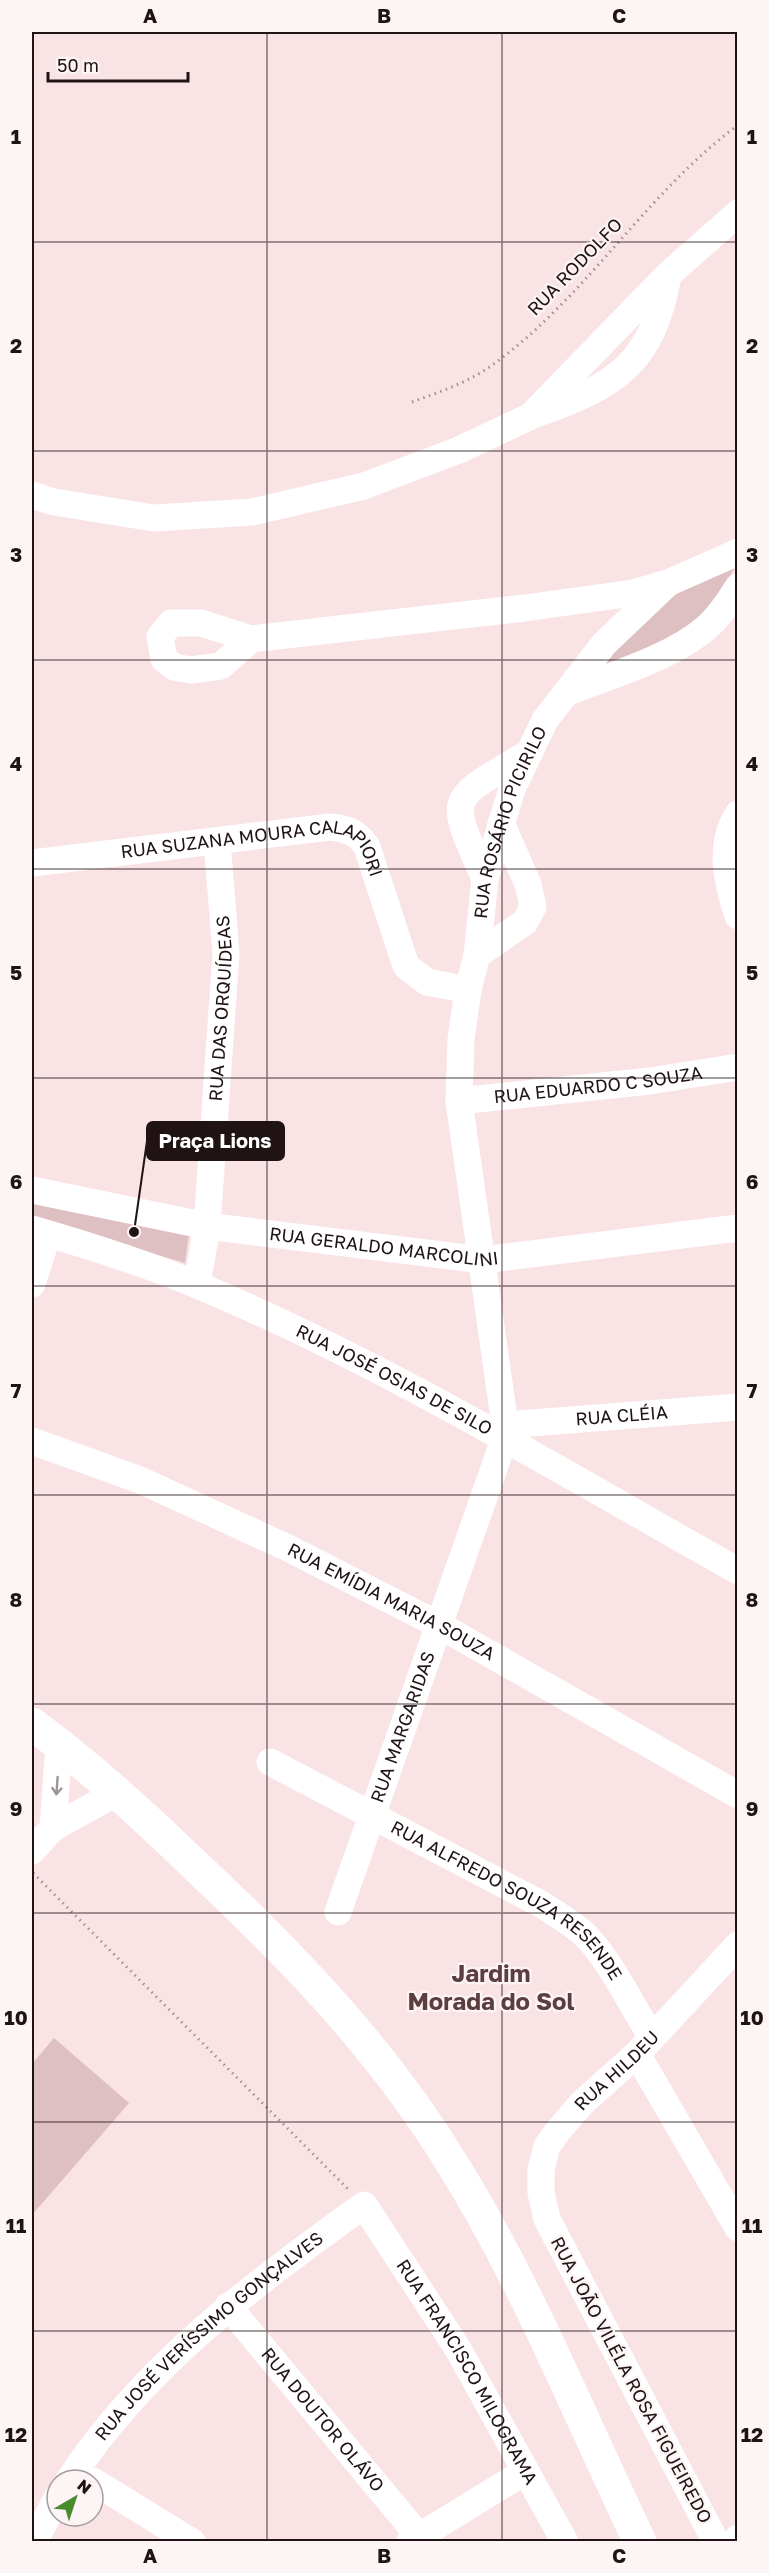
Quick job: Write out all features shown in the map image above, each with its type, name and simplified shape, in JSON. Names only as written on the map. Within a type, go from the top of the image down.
[{"type":"highway","points":[[32,1724],[118,1792],[297,1962],[398,2082],[453,2165],[530,2303],[640,2541]]},
{"type":"street","points":[[32,495],[54,502],[154,518],[252,512],[364,486],[459,450],[531,416],[668,275],[738,213]]},
{"type":"street","points":[[251,639],[589,600],[668,583],[738,552]]},
{"type":"street","name":"RUA ROSÁRIO PICIRILO","points":[[504,1432],[483,1260],[459,1105],[460,1039],[468,990],[477,955],[484,879],[501,823],[527,754],[545,720],[604,644],[668,583]]},
{"type":"street","points":[[565,693],[661,654],[689,640],[707,627],[721,612],[738,587]]},
{"type":"street","points":[[484,879],[462,827],[459,813],[461,800],[465,793],[478,783],[527,754]]},
{"type":"street","points":[[738,814],[729,834],[724,862],[738,916]]},
{"type":"street","points":[[477,955],[525,922],[533,907],[528,884],[501,823]]},
{"type":"street","name":"RUA SUZANA MOURA CALAPIORI","points":[[32,863],[330,827],[352,831],[359,836],[372,860],[399,954],[406,966],[428,982],[468,990]]},
{"type":"street","name":"RUA DAS ORQUÍDEAS","points":[[197,1285],[207,1226],[226,953],[217,842]]},
{"type":"street","name":"RUA EDUARDO C SOUZA","points":[[459,1105],[650,1081],[738,1067]]},
{"type":"street","name":"RUA GERALDO MARCOLINI","points":[[32,1190],[207,1226],[483,1260],[738,1228]]},
{"type":"street","points":[[32,1284],[40,1231]]},
{"type":"street","name":"RUA JOSÉ OSIAS DE SILO","points":[[40,1231],[197,1285],[504,1432],[738,1571]]},
{"type":"street","name":"RUA CLÉIA","points":[[504,1432],[738,1407]]},
{"type":"street","name":"RUA MARGARIDAS","points":[[338,1912],[504,1432]]},
{"type":"street","name":"RUA EMÍDIA MARIA SOUZA","points":[[32,1441],[151,1485],[288,1548],[439,1625],[738,1795]]},
{"type":"street","points":[[53,1828],[59,1744]]},
{"type":"street","name":"RUA ALFREDO SOUZA RESENDE","points":[[270,1762],[541,1904],[586,1936],[738,2228]]},
{"type":"street","points":[[32,1851],[53,1828],[118,1792]]},
{"type":"street","name":"RUA HILDEU","points":[[547,2219],[541,2193],[541,2170],[547,2146],[582,2103],[644,2045],[737,1948]]},
{"type":"street","name":"RUA JOSÉ VERÍSSIMO GONÇALVES","points":[[89,2468],[151,2376],[228,2306],[364,2205]]},
{"type":"street","name":"RUA FRANCISCO MILOGRAMA","points":[[364,2205],[458,2349],[565,2541]]},
{"type":"street","name":"RUA JOÃO VILÉLA ROSA FIGUEIREDO","points":[[547,2219],[716,2541]]},
{"type":"street","name":"RUA DOUTOR OLÁVO","points":[[228,2306],[414,2538]]},
{"type":"street","points":[[414,2538],[526,2471]]},
{"type":"street","points":[[105,2491],[192,2541]]},
{"type":"street","points":[[34,2541],[45,2520]]},
{"type":"path","name":"RUA RODOLFO","points":[[412,402],[459,384],[490,366],[544,321],[695,159],[738,125]]},
{"type":"path","points":[[32,1872],[364,2205]]},
{"type":"shaded area","points":[[737,562],[716,606],[695,627],[589,677],[678,584]]},
{"type":"shaded area","points":[[32,1196],[190,1227],[185,1263],[32,1218]]},
{"type":"shaded area","points":[[54,2038],[129,2103],[32,2215],[32,2064]]},
{"type":"place","name":"Praça Lions","points":[[134,1232]]},
{"type":"district","name":"Jardim Morada do Sol","points":[[491,1988]]}]
